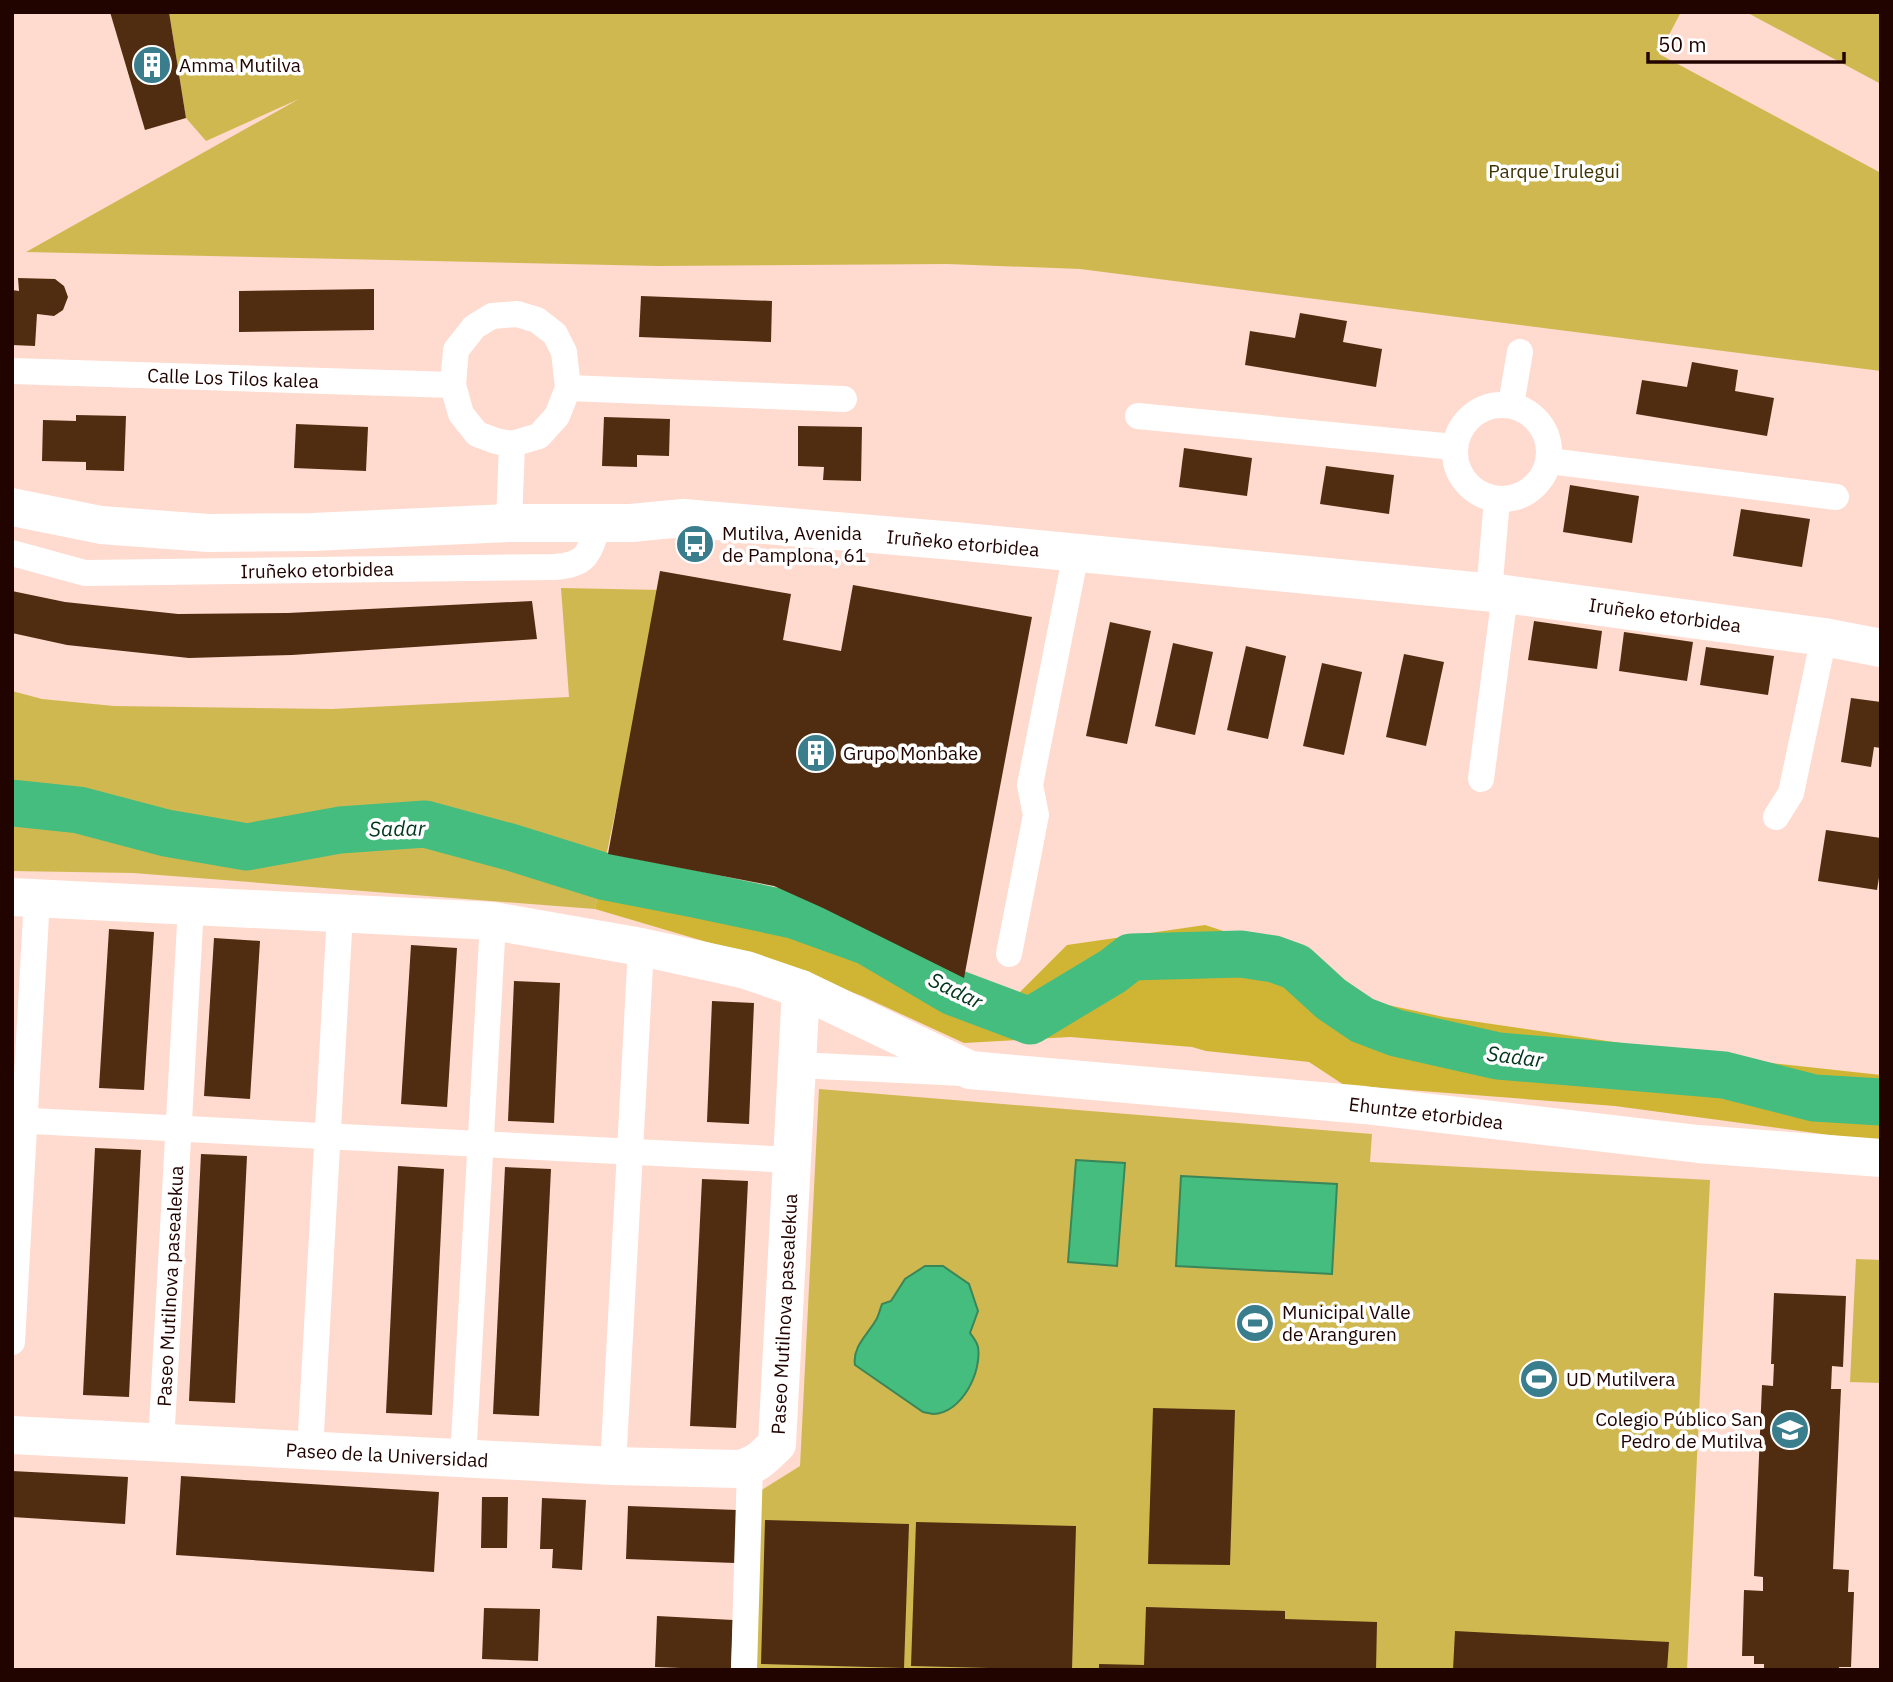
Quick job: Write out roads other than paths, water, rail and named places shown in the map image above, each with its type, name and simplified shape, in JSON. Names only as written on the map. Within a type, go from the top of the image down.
[{"type":"street","points":[[517,314],[537,320],[555,334],[564,352],[568,388],[557,416],[539,436],[512,444],[496,441],[477,434],[461,414],[453,385],[456,350],[474,327],[492,316],[517,314]]},
{"type":"street","points":[[1511,405],[1520,352]]},
{"type":"street","name":"Calle Los Tilos kalea","points":[[12,372],[453,385]]},
{"type":"street","points":[[568,388],[844,399]]},
{"type":"street","points":[[1494,405],[1511,405],[1530,413],[1539,422],[1549,444],[1549,461],[1537,484],[1520,497],[1497,499],[1475,492],[1461,477],[1455,461],[1454,447],[1463,425],[1476,412],[1494,405]]},
{"type":"street","points":[[1138,416],[1454,447]]},
{"type":"street","points":[[509,523],[512,444]]},
{"type":"street","points":[[1549,461],[1836,497]]},
{"type":"street","points":[[1481,779],[1497,593],[1497,499]]},
{"type":"street","name":"Iruñeko etorbidea","points":[[12,507],[101,525],[208,534],[509,523],[631,523],[683,518],[1497,593],[1824,637],[1881,648]]},
{"type":"street","name":"Iruñeko etorbidea","points":[[12,553],[85,573],[571,566],[586,557],[599,523]]},
{"type":"street","points":[[1009,954],[1036,815],[1030,785],[1076,554]]},
{"type":"street","points":[[1776,817],[1791,793],[1824,637]]},
{"type":"street","points":[[12,1342],[25,898],[493,921],[641,947],[747,970],[801,989]]},
{"type":"street","name":"Paseo Mutilnova pasealekua","points":[[161,1443],[191,906]]},
{"type":"street","points":[[310,1451],[340,914]]},
{"type":"street","points":[[463,1458],[493,921]]},
{"type":"street","points":[[613,1466],[641,947]]},
{"type":"street","name":"Paseo Mutilnova pasealekua","points":[[755,1464],[777,1444],[801,989]]},
{"type":"street","name":"Ehuntze etorbidea","points":[[801,989],[970,1070],[1364,1105],[1698,1144],[1881,1158]]},
{"type":"street","name":"Ehuntze etorbidea","points":[[797,1065],[962,1073],[970,1070]]},
{"type":"street","points":[[18,1120],[792,1160]]},
{"type":"street","name":"Paseo de la Universidad","points":[[12,1435],[613,1466],[738,1469],[755,1464]]},
{"type":"street","points":[[744,1670],[755,1464]]},
{"type":"waterway","name":"Sadar","points":[[12,803],[79,810],[166,833],[247,847],[340,830],[425,824],[606,877],[793,915],[868,942],[953,992],[1030,1021],[1113,971],[1131,957],[1241,954],[1274,959],[1296,967],[1331,999],[1362,1020],[1396,1033],[1498,1056],[1724,1075],[1814,1098],[1881,1102]]},
{"type":"place","name":"Amma Mutilva","points":[[152,65]]},
{"type":"place","name":"Mutilva, Avenida de Pamplona, 61","points":[[695,544]]},
{"type":"place","name":"Grupo Monbake","points":[[816,753]]},
{"type":"place","name":"Municipal Valle de Aranguren","points":[[1255,1323]]},
{"type":"place","name":"UD Mutilvera","points":[[1539,1379]]},
{"type":"place","name":"Colegio Público San Pedro de Mutilva","points":[[1790,1430]]},
{"type":"park label","name":"Parque Irulegui","points":[[1554,171]]}]
